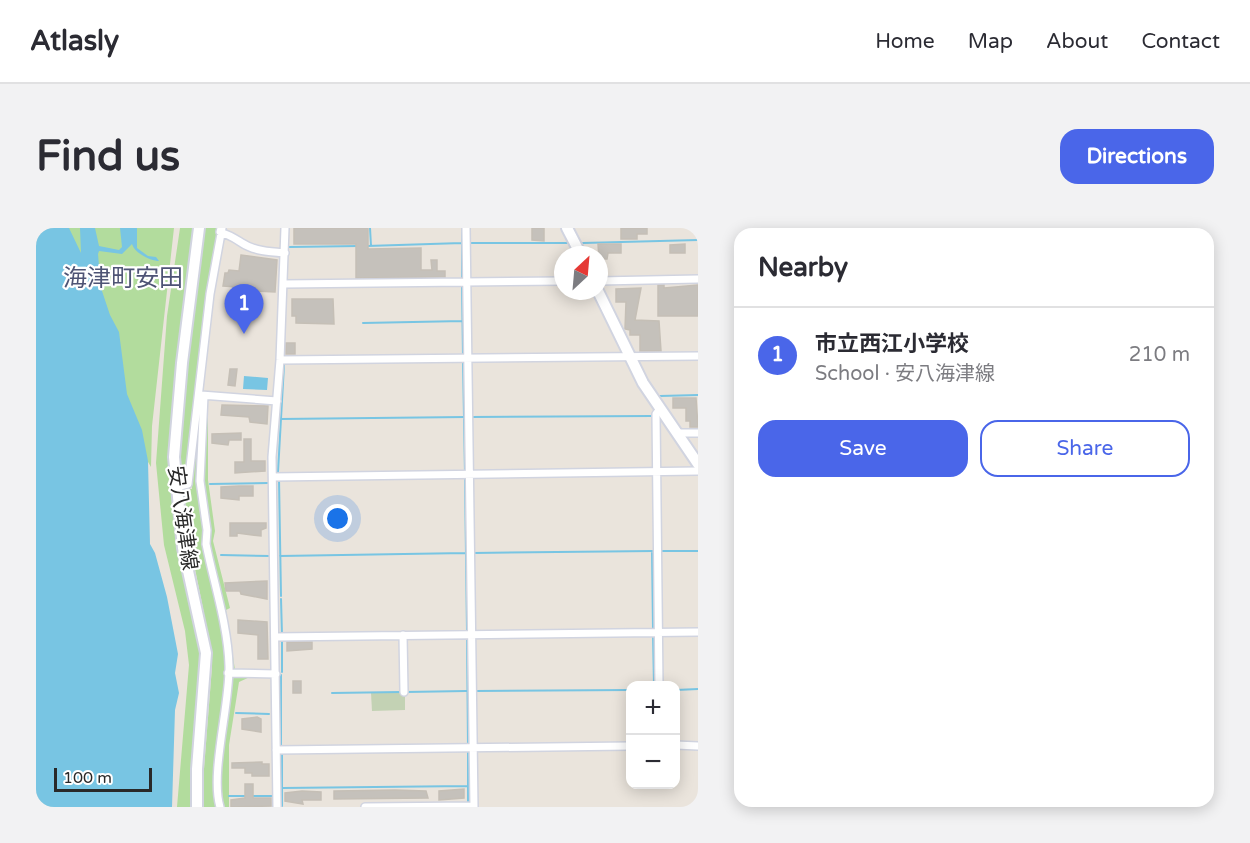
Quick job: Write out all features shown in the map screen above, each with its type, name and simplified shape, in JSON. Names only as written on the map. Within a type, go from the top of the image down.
[{"type":"main road","name":"安八海津線","points":[[196,807],[206,653],[183,548],[176,487],[176,427],[199,228]]},
{"type":"main road","points":[[567,228],[576,246]]},
{"type":"main road","points":[[602,300],[630,357],[660,409],[698,464]]},
{"type":"street","points":[[277,807],[273,477],[285,228]]},
{"type":"street","points":[[365,807],[474,806],[466,228]]},
{"type":"street","points":[[220,807],[218,777],[228,673],[226,641],[206,544],[200,470],[202,395],[209,304],[221,229],[236,237],[242,244],[258,250],[285,253]]},
{"type":"street","points":[[608,281],[698,279]]},
{"type":"street","points":[[284,284],[554,281]]},
{"type":"street","points":[[280,360],[698,356]]},
{"type":"street","points":[[176,487],[188,484],[202,395]]},
{"type":"street","points":[[202,395],[277,401]]},
{"type":"street","points":[[658,681],[656,414],[660,409]]},
{"type":"street","points":[[677,433],[698,433]]},
{"type":"street","points":[[273,477],[698,471]]},
{"type":"street","points":[[275,637],[698,632]]},
{"type":"street","points":[[403,635],[404,692]]},
{"type":"street","points":[[228,673],[276,674]]},
{"type":"street","points":[[276,750],[626,746]]},
{"type":"street","points":[[680,746],[698,746]]},
{"type":"green space","points":[[62,228],[174,228],[152,426],[151,467],[138,445]]},
{"type":"green space","points":[[180,228],[194,228],[172,424],[203,664],[193,807],[177,807],[189,665],[185,631],[164,545],[156,463],[167,316]]},
{"type":"green space","points":[[204,228],[219,228],[188,471],[184,471],[184,482],[180,483],[183,387]]},
{"type":"green space","points":[[208,399],[208,480],[215,531],[213,541],[230,608],[226,610],[235,670],[232,672],[210,556],[202,482],[205,403]]},
{"type":"green space","points":[[198,421],[199,481],[227,664],[217,807],[201,807],[212,667],[182,490],[192,489],[191,470]]},
{"type":"green space","points":[[233,676],[252,676],[239,682],[229,745],[229,807],[223,807],[221,777],[230,679]]},
{"type":"green space","points":[[371,693],[405,693],[405,710],[372,711]]},
{"type":"water","points":[[36,228],[69,228],[81,253],[80,228],[95,228],[99,246],[119,250],[122,247],[120,228],[137,228],[137,248],[148,256],[156,257],[159,261],[140,254],[132,244],[122,254],[99,251],[98,254],[101,288],[110,315],[119,332],[127,394],[142,430],[148,461],[150,544],[155,553],[167,597],[178,654],[175,673],[179,693],[175,710],[172,807],[36,807]]},
{"type":"water","points":[[244,376],[268,378],[267,390],[243,389]]},
{"type":"building","points":[[294,228],[368,228],[368,249],[421,248],[421,270],[432,270],[431,260],[437,260],[437,271],[445,271],[445,277],[356,278],[356,244],[294,244]]},
{"type":"building","points":[[532,228],[544,228],[544,241],[532,240]]},
{"type":"building","points":[[621,228],[647,228],[647,234],[637,234],[637,239],[621,239]]},
{"type":"building","points":[[598,244],[621,244],[621,253],[608,253],[608,246],[598,246]]},
{"type":"building","points":[[685,244],[685,253],[670,253],[670,245]]},
{"type":"building","points":[[241,255],[277,260],[275,292],[237,290],[237,287],[223,286],[225,273],[229,270],[239,271]]},
{"type":"building","points":[[658,285],[664,285],[664,288],[698,285],[698,316],[658,316]]},
{"type":"building","points":[[641,288],[635,320],[659,321],[661,351],[640,351],[640,335],[630,335],[630,330],[625,329],[626,302],[616,302],[616,289]]},
{"type":"building","points":[[292,299],[333,299],[334,324],[296,323],[296,316],[292,316]]},
{"type":"building","points":[[286,343],[295,343],[295,354],[286,354]]},
{"type":"building","points":[[230,369],[237,369],[235,386],[228,385]]},
{"type":"building","points":[[673,398],[696,398],[698,427],[690,427],[690,421],[686,421],[686,408],[673,408]]},
{"type":"building","points":[[222,405],[268,406],[267,424],[250,422],[249,417],[221,415]]},
{"type":"building","points":[[241,433],[241,440],[229,440],[228,445],[212,443],[212,434]]},
{"type":"building","points":[[244,439],[251,439],[251,461],[265,461],[265,471],[235,473],[235,462],[244,462]]},
{"type":"building","points":[[253,486],[253,496],[239,496],[239,500],[221,498],[221,487]]},
{"type":"building","points":[[230,523],[266,523],[266,528],[261,530],[261,536],[237,533],[237,536],[230,536]]},
{"type":"building","points":[[267,581],[267,599],[241,594],[240,591],[226,591],[225,583]]},
{"type":"building","points":[[238,620],[267,622],[268,659],[258,659],[258,635],[238,633]]},
{"type":"building","points":[[287,642],[312,642],[312,649],[287,651]]},
{"type":"building","points":[[293,681],[301,681],[301,693],[293,693]]},
{"type":"building","points":[[257,717],[261,719],[261,732],[242,729],[242,719]]},
{"type":"building","points":[[262,762],[262,764],[269,764],[269,776],[252,776],[252,773],[245,773],[245,768],[232,768],[232,763]]},
{"type":"building","points":[[245,784],[253,784],[253,798],[271,798],[271,806],[231,807],[231,800],[245,798]]},
{"type":"building","points":[[464,789],[464,798],[439,800],[439,791]]},
{"type":"building","points":[[334,791],[426,791],[428,798],[334,799]]},
{"type":"building","points":[[321,792],[321,800],[302,800],[303,804],[285,801],[285,793]]},
{"type":"waterway","points":[[370,228],[371,246]]},
{"type":"waterway","points":[[462,228],[462,279]]},
{"type":"waterway","points":[[583,243],[698,240]]},
{"type":"waterway","points":[[367,246],[462,243]]},
{"type":"waterway","points":[[470,243],[567,243]]},
{"type":"waterway","points":[[289,247],[358,246]]},
{"type":"waterway","points":[[462,285],[463,357]]},
{"type":"waterway","points":[[363,323],[463,321]]},
{"type":"waterway","points":[[463,362],[465,473]]},
{"type":"waterway","points":[[278,472],[284,365]]},
{"type":"waterway","points":[[660,396],[698,395]]},
{"type":"waterway","points":[[471,417],[652,416]]},
{"type":"waterway","points":[[280,419],[466,417]]},
{"type":"waterway","points":[[465,478],[467,631]]},
{"type":"waterway","points":[[279,479],[281,596]]},
{"type":"waterway","points":[[210,484],[269,483]]},
{"type":"waterway","points":[[652,551],[653,629]]},
{"type":"waterway","points":[[473,553],[654,551]]},
{"type":"waterway","points":[[659,551],[698,551]]},
{"type":"waterway","points":[[280,556],[466,553]]},
{"type":"waterway","points":[[221,555],[270,556]]},
{"type":"waterway","points":[[281,599],[282,635]]},
{"type":"waterway","points":[[653,635],[654,681]]},
{"type":"waterway","points":[[467,638],[468,746]]},
{"type":"waterway","points":[[282,640],[282,672]]},
{"type":"waterway","points":[[281,675],[281,747]]},
{"type":"waterway","points":[[680,690],[698,689]]},
{"type":"waterway","points":[[475,691],[626,690]]},
{"type":"waterway","points":[[406,692],[466,691]]},
{"type":"waterway","points":[[332,693],[401,692]]},
{"type":"waterway","points":[[236,713],[269,714]]},
{"type":"waterway","points":[[468,752],[468,803]]},
{"type":"waterway","points":[[282,754],[282,806]]},
{"type":"waterway","points":[[282,788],[468,786]]},
{"type":"waterway","points":[[229,796],[247,796]]},
{"type":"waterway","points":[[253,796],[272,796]]},
{"type":"place","name":"市立西江小学校","points":[[244,334]]},
{"type":"district","name":"海津町安田","points":[[123,278]]}]
